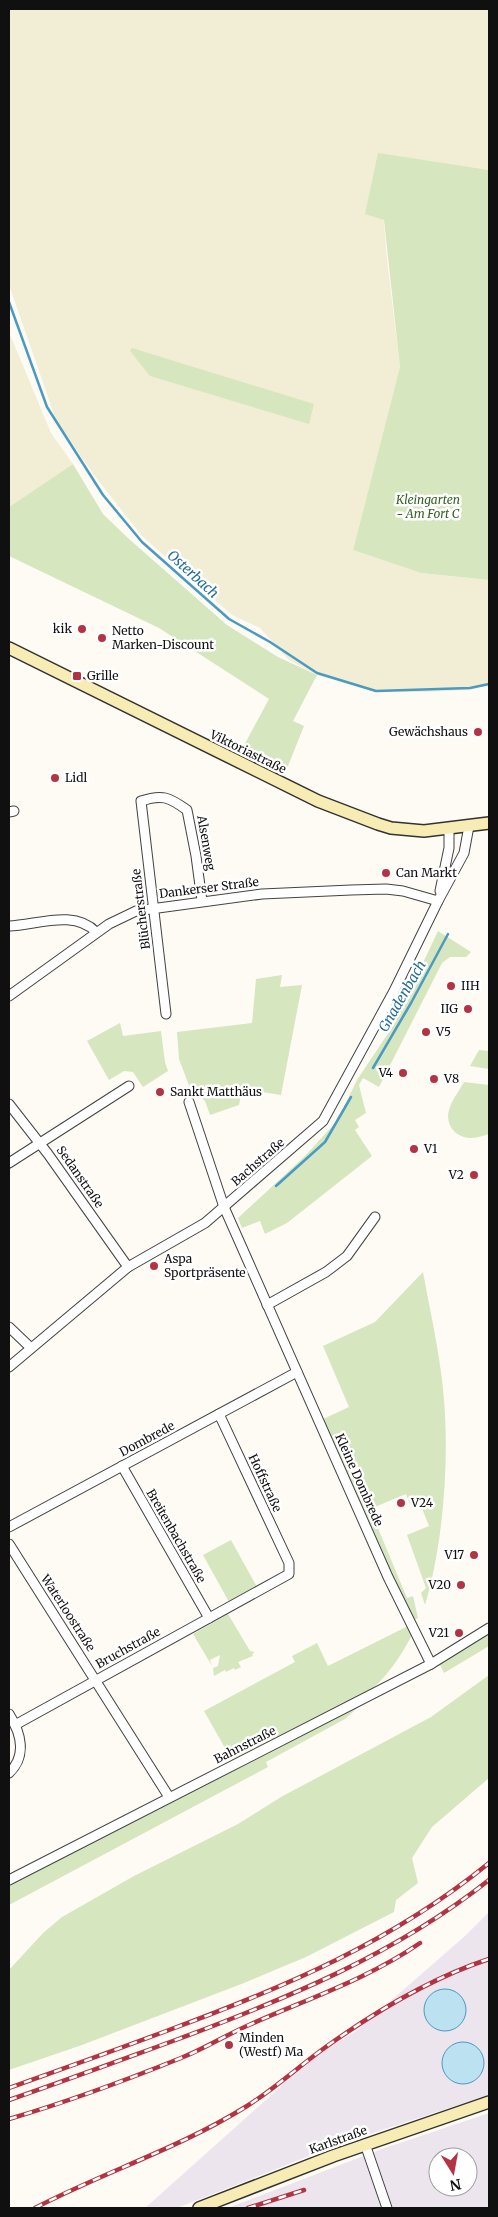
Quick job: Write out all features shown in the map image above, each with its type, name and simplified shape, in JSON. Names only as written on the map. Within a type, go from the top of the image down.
[{"type":"main road","name":"Viktoriastraße","points":[[9,648],[318,801],[392,828],[424,831],[489,823]]},
{"type":"main road","name":"Karlstraße","points":[[199,2208],[365,2144],[489,2102]]},
{"type":"street","name":"Alsenweg","points":[[141,802],[156,796],[172,800],[187,810],[202,901]]},
{"type":"street","name":"Blücherstraße","points":[[141,802],[166,1014]]},
{"type":"street","name":"Bachstraße","points":[[9,1367],[128,1267],[205,1223],[323,1121],[390,998],[464,853],[469,826]]},
{"type":"street","name":"Bachstraße","points":[[438,901],[449,848],[449,829]]},
{"type":"street","name":"Dankerser Straße","points":[[9,996],[96,932],[123,916],[136,911],[262,894],[386,889],[403,891],[438,901]]},
{"type":"street","points":[[9,926],[70,919],[80,921],[96,932]]},
{"type":"street","points":[[9,1163],[129,1086]]},
{"type":"street","points":[[190,1102],[224,1207]]},
{"type":"street","name":"Sedanstraße","points":[[9,1104],[40,1143],[128,1267]]},
{"type":"street","name":"Kleine Dombrede","points":[[224,1207],[388,1577],[431,1664]]},
{"type":"street","points":[[267,1305],[326,1272],[340,1261],[346,1256],[375,1217]]},
{"type":"street","points":[[9,1327],[31,1348]]},
{"type":"street","name":"Dombrede","points":[[9,1527],[296,1372]]},
{"type":"street","name":"Hoffstraße","points":[[219,1414],[288,1563]]},
{"type":"street","name":"Breitenbachstraße","points":[[122,1466],[209,1618]]},
{"type":"street","name":"Waterloostraße","points":[[9,1544],[97,1680],[169,1797]]},
{"type":"street","name":"Bruchstraße","points":[[15,1725],[209,1618],[286,1578],[290,1571],[288,1563]]},
{"type":"street","name":"Bahnstraße","points":[[9,1880],[431,1664],[489,1628]]},
{"type":"street","points":[[9,1714],[20,1739],[21,1754],[14,1768],[9,1773]]},
{"type":"street","points":[[365,2144],[386,2208]]},
{"type":"shaded area","points":[[9,9],[489,9],[489,170],[378,154],[387,259],[400,367],[353,550],[421,573],[489,580],[489,685],[469,690],[376,692],[317,675],[289,660],[260,628],[232,615],[142,536],[94,475],[56,420],[9,285]]},
{"type":"shaded area","points":[[9,332],[51,433],[73,464],[9,507]]},
{"type":"shaded area","points":[[489,1912],[489,2095],[342,2143],[177,2208],[145,2208],[288,2080],[323,2051],[355,2032],[465,1936]]},
{"type":"shaded area","points":[[489,2113],[489,2208],[228,2208],[379,2150]]},
{"type":"green space","name":"Kleingarten - Am Fort C","points":[[378,153],[489,170],[489,580],[421,573],[353,550],[400,367],[384,220],[365,214]]},
{"type":"green space","points":[[132,348],[314,404],[309,424],[150,376],[130,351]]},
{"type":"green space","points":[[73,464],[103,514],[227,625],[278,657],[317,675],[293,721],[304,726],[286,771],[242,749],[269,699],[159,628],[9,556],[9,507]]},
{"type":"green space","points":[[438,931],[471,952],[466,957],[450,957],[442,963],[379,1087],[363,1078],[359,1085],[366,1113],[355,1120],[359,1127],[355,1130],[372,1156],[287,1223],[265,1234],[260,1221],[242,1228],[238,1218],[305,1156],[337,1121],[357,1080],[393,1026]]},
{"type":"green space","points":[[282,975],[280,987],[302,985],[281,1095],[242,1089],[239,1105],[210,1115],[205,1101],[198,1094],[193,1096],[179,1059],[177,1032],[252,1023],[256,979]]},
{"type":"green space","points":[[120,1023],[123,1036],[161,1031],[168,1071],[143,1087],[133,1072],[124,1071],[109,1080],[87,1041]]},
{"type":"green space","points":[[479,1050],[489,1051],[489,1069],[470,1066]]},
{"type":"green space","points":[[464,1082],[489,1085],[489,1134],[470,1138],[459,1135],[451,1128],[448,1113],[453,1100]]},
{"type":"green space","points":[[423,1272],[441,1374],[446,1442],[441,1526],[432,1580],[425,1605],[421,1593],[426,1588],[407,1535],[429,1526],[419,1501],[410,1504],[406,1494],[370,1509],[407,1598],[413,1596],[418,1618],[414,1620],[321,1420],[349,1407],[323,1346],[375,1322]]},
{"type":"green space","points":[[231,1540],[257,1587],[229,1602],[203,1555]]},
{"type":"green space","points":[[228,1614],[250,1651],[255,1652],[252,1654],[253,1656],[238,1662],[241,1667],[226,1672],[225,1670],[214,1676],[213,1668],[218,1666],[220,1655],[210,1660],[212,1666],[193,1634]]},
{"type":"green space","points":[[408,1626],[412,1635],[408,1643],[389,1671],[372,1689],[233,1762],[204,1711],[295,1662],[292,1656],[317,1643],[328,1666]]},
{"type":"green space","points":[[489,1633],[489,1646],[444,1673],[439,1663]]},
{"type":"green space","points":[[489,1675],[489,1778],[432,1827],[412,1858],[418,1883],[396,1900],[394,1912],[306,1957],[244,1983],[82,2045],[9,2070],[9,1970],[43,1933],[62,1917],[134,1876],[238,1824],[281,1797],[431,1717]]},
{"type":"green space","points":[[362,1704],[345,1719],[266,1762],[268,1767],[9,1905],[9,1880]]},
{"type":"water","points":[[441,1989],[449,1989],[460,1995],[466,2010],[460,2025],[449,2031],[441,2031],[430,2025],[424,2014],[424,2006],[430,1995]]},
{"type":"water","points":[[459,2042],[467,2042],[478,2048],[484,2063],[478,2078],[467,2084],[459,2084],[448,2078],[442,2067],[442,2059],[448,2048]]},
{"type":"waterway","name":"Osterbach","points":[[9,302],[47,407],[103,495],[142,542],[229,619],[270,642],[317,673],[376,691],[470,688],[489,684]]},
{"type":"waterway","name":"Gnadenbach","points":[[373,1068],[448,934]]},
{"type":"waterway","name":"Gnadenbach","points":[[276,1186],[325,1142],[351,1097]]},
{"type":"railway","points":[[9,2088],[212,2014],[296,1979],[376,1939],[452,1891],[489,1863]]},
{"type":"railway","points":[[9,2100],[257,2009],[338,1973],[415,1931],[453,1907],[489,1880]]},
{"type":"railway","points":[[9,2119],[95,2091],[190,2054],[249,2025],[358,1978],[420,1943]]},
{"type":"railway","points":[[35,2208],[195,2135],[221,2121],[276,2086],[323,2049],[362,2022],[424,1986],[489,1959]]},
{"type":"railway","points":[[248,2208],[304,2190]]},
{"type":"place","name":"kik","points":[[82,629]]},
{"type":"place","name":"Netto Marken-Discount","points":[[102,638]]},
{"type":"place","name":"Grille","points":[[77,676]]},
{"type":"place","name":"Gewächshaus","points":[[478,732]]},
{"type":"place","name":"Lidl","points":[[55,778]]},
{"type":"place","name":"Can Markt","points":[[386,873]]},
{"type":"place","name":"IIH","points":[[451,986]]},
{"type":"place","name":"IIG","points":[[468,1009]]},
{"type":"place","name":"V5","points":[[426,1032]]},
{"type":"place","name":"V4","points":[[403,1073]]},
{"type":"place","name":"V8","points":[[434,1079]]},
{"type":"place","name":"Sankt Matthäus","points":[[160,1092]]},
{"type":"place","name":"V1","points":[[414,1149]]},
{"type":"place","name":"V2","points":[[474,1175]]},
{"type":"place","name":"Aspa Sportpräsente","points":[[154,1266]]},
{"type":"place","name":"V24","points":[[401,1503]]},
{"type":"place","name":"V17","points":[[474,1555]]},
{"type":"place","name":"V20","points":[[461,1585]]},
{"type":"place","name":"V21","points":[[459,1633]]},
{"type":"place","name":"Minden (Westf) Ma","points":[[229,2045]]}]
